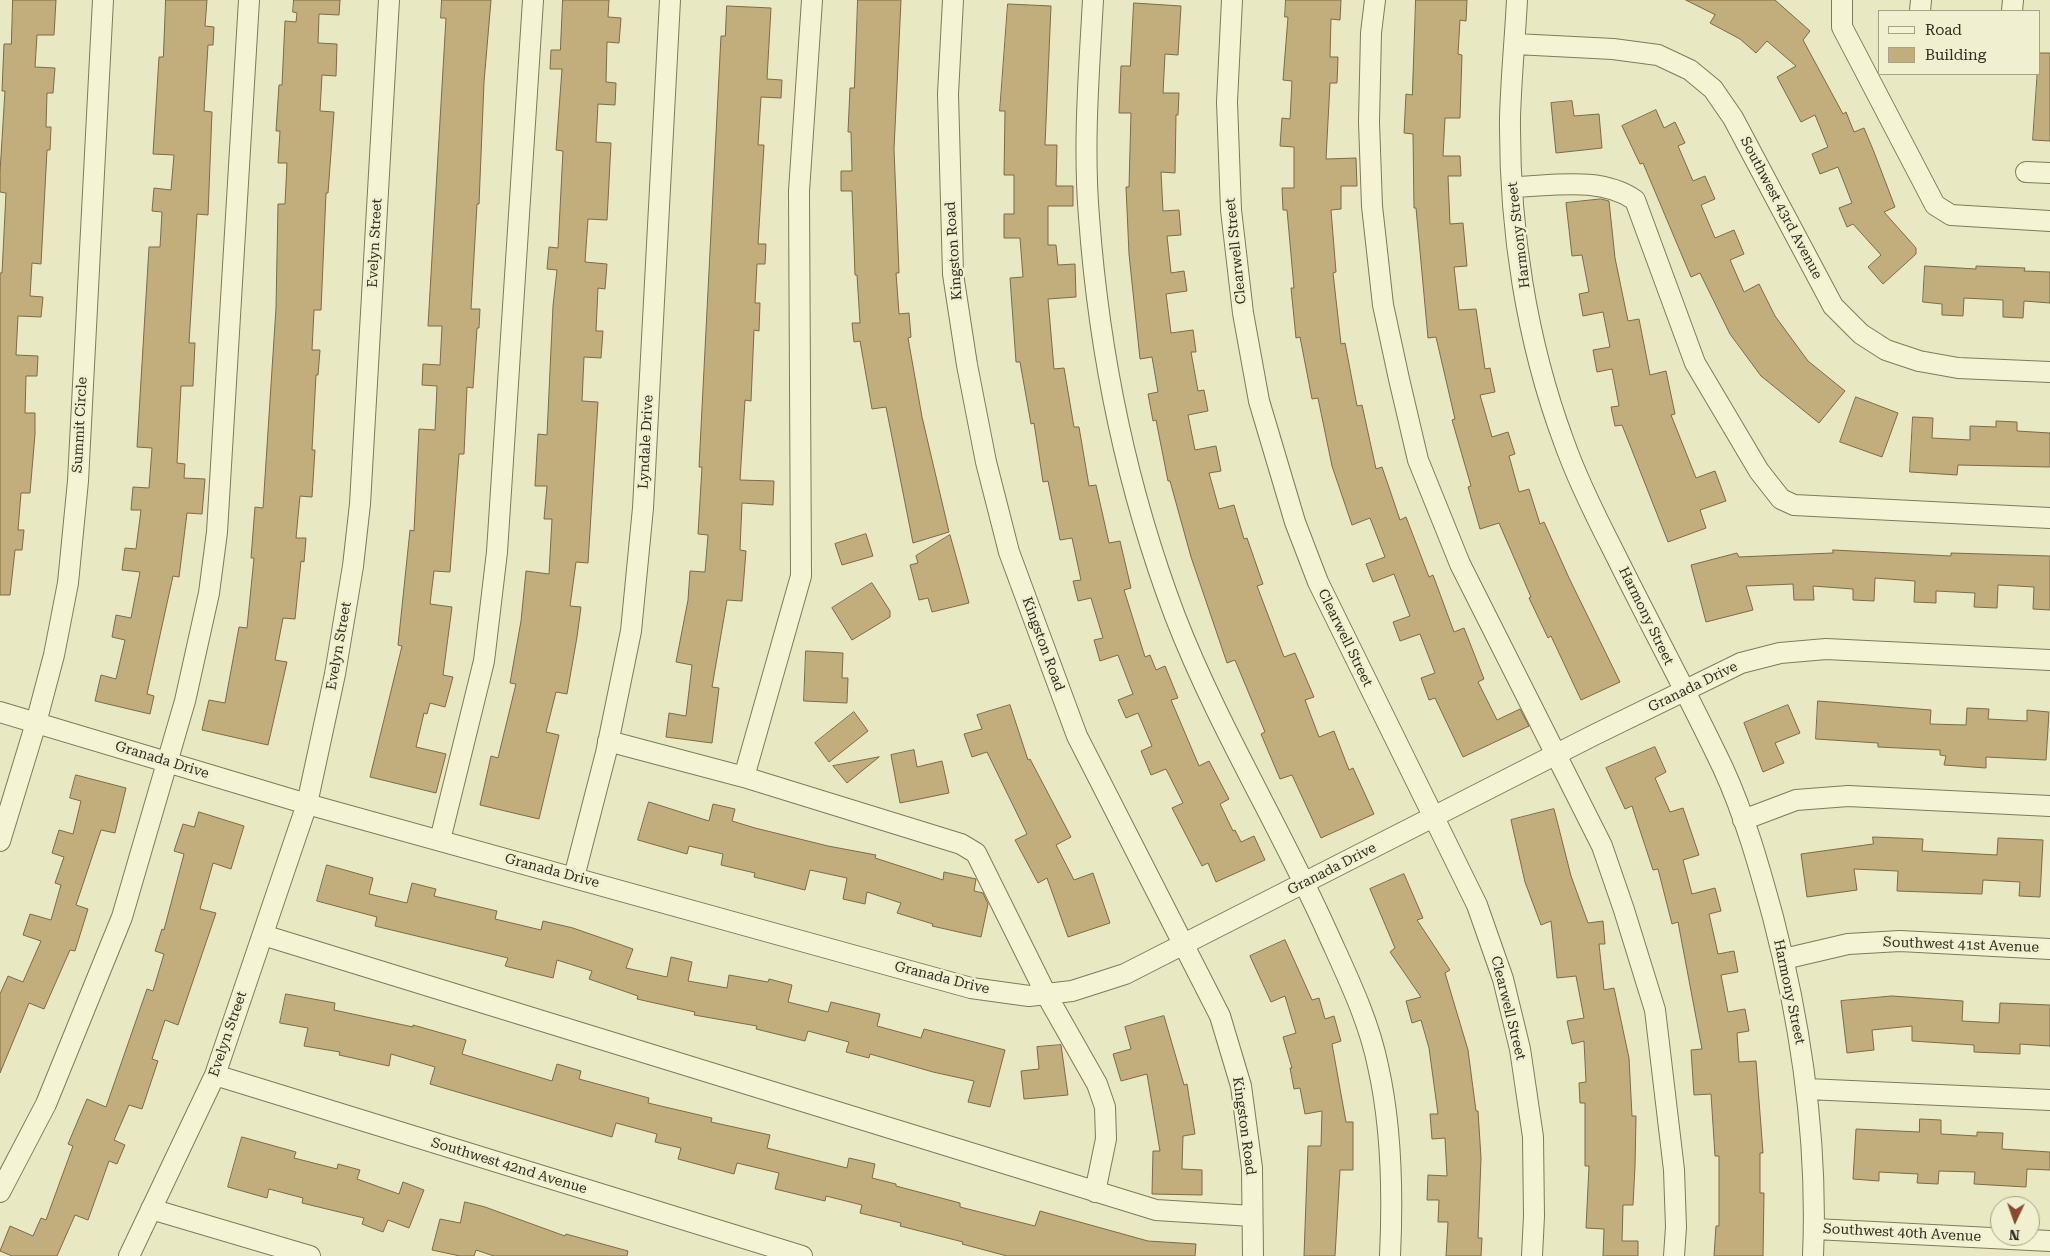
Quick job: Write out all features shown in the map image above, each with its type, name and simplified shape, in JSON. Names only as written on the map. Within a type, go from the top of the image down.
[{"type":"street","name":"Summit Circle","points":[[0,841],[36,723],[54,655],[68,583],[78,481],[103,0]]},
{"type":"street","points":[[0,1192],[46,1104],[122,917],[185,700],[209,593],[217,532],[249,0]]},
{"type":"street","name":"Evelyn Street","points":[[129,1256],[215,1075],[307,804],[335,674],[353,566],[360,504],[388,0]]},
{"type":"street","points":[[440,840],[484,661],[497,552],[533,0]]},
{"type":"street","name":"Lyndale Drive","points":[[574,876],[608,741],[631,631],[643,508],[670,0]]},
{"type":"street","points":[[744,777],[801,576],[799,191],[812,0]]},
{"type":"street","name":"Kingston Road","points":[[953,0],[948,94],[954,274],[967,365],[986,462],[1009,552],[1077,736],[1220,1016],[1241,1086],[1252,1168],[1253,1256]]},
{"type":"street","points":[[1093,0],[1086,128],[1089,217],[1111,387],[1134,489],[1175,615],[1214,704],[1305,883],[1346,973],[1370,1035],[1378,1066],[1387,1120],[1392,1202],[1390,1256]]},
{"type":"street","name":"Clearwell Street","points":[[1232,0],[1227,102],[1231,210],[1243,312],[1259,401],[1295,522],[1318,582],[1478,905],[1503,979],[1520,1049],[1532,1137],[1534,1216],[1532,1256]]},
{"type":"street","points":[[1375,0],[1371,33],[1369,122],[1372,206],[1383,305],[1418,460],[1460,564],[1602,846],[1655,1010],[1674,1170],[1676,1227],[1674,1256]]},
{"type":"street","name":"Harmony Street","points":[[1518,0],[1510,118],[1517,239],[1527,307],[1544,378],[1564,442],[1593,509],[1723,769],[1753,843],[1793,996],[1807,1088],[1814,1163],[1815,1229],[1813,1256]]},
{"type":"street","points":[[1842,0],[1842,28],[1935,205],[1952,216],[2050,221]]},
{"type":"street","name":"Southwest 43rd Avenue","points":[[1515,44],[1613,49],[1658,55],[1690,70],[1713,90],[1733,118],[1829,299],[1861,334],[1886,350],[1919,361],[1958,368],[2050,372]]},
{"type":"street","points":[[2026,172],[2050,173]]},
{"type":"street","points":[[1513,187],[1596,184],[1620,190],[1635,200],[1695,363],[1759,471],[1781,499],[1794,505],[2050,518]]},
{"type":"street","name":"Granada Drive","points":[[0,712],[307,804],[574,876],[971,988],[1029,996],[1072,991],[1125,974],[1184,946],[1555,754],[1741,663],[1780,653],[1826,649],[2050,660]]},
{"type":"street","points":[[608,741],[744,777],[962,844],[976,854],[1046,994],[1097,1084],[1105,1107],[1106,1139],[1096,1192]]},
{"type":"street","points":[[1743,820],[1796,800],[1848,796],[2050,806]]},
{"type":"street","points":[[263,935],[1156,1210],[1252,1216]]},
{"type":"street","name":"Southwest 41st Avenue","points":[[1784,960],[1848,944],[1900,941],[2050,948]]},
{"type":"street","name":"Southwest 42nd Avenue","points":[[215,1075],[802,1256]]},
{"type":"street","points":[[1807,1088],[2050,1100]]},
{"type":"street","points":[[151,1209],[310,1256]]},
{"type":"street","name":"Southwest 40th Avenue","points":[[1815,1229],[2050,1241]]},
{"type":"building","points":[[13,0],[56,0],[54,35],[37,35],[35,67],[55,68],[53,93],[47,93],[46,127],[51,127],[50,150],[47,150],[41,264],[32,263],[30,296],[43,297],[41,317],[18,316],[16,355],[38,356],[37,376],[26,376],[25,413],[35,413],[30,493],[21,493],[18,530],[24,530],[22,550],[15,550],[10,595],[0,595],[0,273],[2,273],[6,193],[0,192],[0,172],[5,91],[2,91],[4,44],[11,44]]},
{"type":"building","points":[[166,0],[207,0],[205,26],[214,27],[213,45],[208,45],[204,111],[212,112],[208,215],[197,214],[189,343],[195,343],[193,386],[181,386],[177,463],[185,464],[184,478],[205,479],[202,514],[187,513],[179,577],[173,576],[147,694],[154,696],[150,714],[95,701],[101,675],[116,679],[125,640],[112,637],[116,615],[131,618],[140,572],[122,570],[125,548],[136,549],[141,510],[131,510],[133,487],[149,488],[152,448],[137,447],[149,247],[160,247],[162,212],[152,211],[154,188],[171,190],[174,155],[153,154],[159,57],[163,57]]},
{"type":"building","points":[[294,0],[340,0],[339,15],[319,14],[318,43],[337,44],[336,76],[322,75],[320,111],[334,112],[328,193],[326,193],[321,310],[314,310],[312,350],[320,350],[318,375],[316,375],[312,450],[315,450],[312,497],[300,496],[296,538],[306,538],[304,562],[301,561],[295,619],[283,618],[275,660],[287,662],[268,745],[202,730],[209,700],[225,703],[239,627],[247,628],[254,558],[251,558],[255,507],[263,508],[276,308],[278,204],[285,204],[287,163],[278,163],[280,131],[276,131],[279,85],[282,85],[285,21],[296,22],[297,13],[293,12]]},
{"type":"building","points":[[442,0],[491,0],[484,82],[479,204],[477,204],[471,309],[480,309],[473,388],[467,387],[464,454],[459,454],[450,572],[434,571],[430,604],[452,607],[443,675],[453,677],[445,707],[430,703],[427,714],[424,713],[416,747],[446,754],[436,793],[370,777],[402,646],[398,645],[410,530],[414,531],[419,429],[435,430],[437,386],[422,385],[423,364],[440,365],[442,326],[428,326],[446,18],[441,18]]},
{"type":"building","points":[[563,0],[609,0],[608,17],[621,18],[619,43],[607,42],[606,82],[616,83],[615,105],[598,104],[596,142],[611,143],[607,220],[588,219],[585,262],[607,264],[605,289],[598,288],[596,331],[603,331],[601,358],[584,357],[582,401],[598,402],[588,563],[576,562],[570,606],[581,607],[577,637],[567,694],[556,692],[546,732],[559,735],[539,819],[480,805],[491,756],[498,758],[516,684],[510,683],[521,621],[526,571],[549,574],[552,519],[544,519],[547,486],[535,486],[538,434],[547,435],[553,306],[557,270],[547,269],[549,247],[558,248],[563,151],[556,150],[562,69],[550,69],[551,50],[560,50]]},
{"type":"building","points":[[858,0],[901,0],[894,149],[899,273],[896,273],[899,314],[909,313],[911,337],[908,338],[922,417],[949,532],[913,543],[886,407],[872,409],[860,341],[854,342],[852,323],[860,323],[857,275],[855,275],[852,191],[841,191],[841,171],[852,171],[851,132],[848,132],[850,88],[854,88]]},
{"type":"building","points":[[1286,0],[1341,0],[1340,20],[1331,19],[1330,57],[1338,57],[1337,83],[1330,83],[1326,159],[1356,158],[1357,186],[1341,186],[1341,209],[1331,210],[1336,272],[1333,273],[1341,344],[1345,343],[1357,406],[1362,405],[1376,469],[1382,467],[1400,520],[1406,517],[1429,577],[1433,575],[1454,632],[1464,628],[1484,679],[1478,682],[1497,720],[1520,709],[1529,726],[1463,757],[1435,698],[1429,700],[1421,678],[1435,673],[1420,634],[1400,641],[1393,622],[1410,616],[1394,574],[1373,582],[1366,564],[1385,557],[1370,518],[1352,525],[1332,466],[1318,398],[1312,399],[1300,337],[1296,338],[1291,288],[1294,288],[1287,210],[1283,210],[1282,188],[1294,188],[1294,147],[1280,146],[1282,118],[1290,119],[1292,81],[1283,80],[1288,17],[1285,17]]},
{"type":"building","points":[[1416,0],[1467,0],[1466,21],[1460,20],[1458,54],[1462,55],[1460,118],[1445,118],[1443,156],[1460,156],[1461,176],[1448,176],[1450,224],[1463,223],[1467,266],[1454,267],[1459,310],[1476,309],[1485,369],[1490,368],[1495,392],[1480,395],[1492,437],[1508,432],[1515,454],[1509,456],[1519,492],[1529,489],[1540,524],[1544,522],[1620,682],[1581,700],[1551,636],[1548,638],[1529,598],[1531,597],[1499,523],[1480,529],[1468,487],[1471,486],[1452,420],[1455,419],[1436,337],[1428,338],[1416,208],[1414,208],[1413,134],[1404,133],[1406,94],[1412,95]]},
{"type":"building","points":[[1686,0],[1775,0],[1810,31],[1803,40],[1843,114],[1846,112],[1854,132],[1864,128],[1874,152],[1895,207],[1884,212],[1916,248],[1916,254],[1883,284],[1868,267],[1881,255],[1853,224],[1847,227],[1839,208],[1852,203],[1838,167],[1820,174],[1812,154],[1828,147],[1815,115],[1801,122],[1777,77],[1796,66],[1767,41],[1756,53],[1740,39],[1710,23],[1715,15]]},
{"type":"building","points":[[1134,3],[1181,6],[1178,55],[1165,54],[1163,93],[1179,93],[1178,115],[1176,115],[1175,173],[1161,172],[1163,211],[1179,210],[1181,235],[1167,236],[1171,273],[1184,271],[1187,291],[1166,294],[1171,333],[1193,330],[1196,352],[1191,352],[1198,391],[1204,390],[1208,411],[1188,415],[1195,450],[1216,446],[1221,471],[1209,473],[1219,509],[1234,505],[1244,539],[1247,538],[1263,584],[1257,586],[1284,657],[1295,653],[1314,697],[1305,700],[1319,737],[1334,731],[1349,770],[1353,768],[1374,814],[1321,838],[1292,775],[1280,779],[1261,734],[1265,732],[1235,660],[1227,663],[1191,557],[1170,481],[1168,481],[1156,420],[1153,421],[1148,394],[1158,392],[1152,357],[1140,359],[1129,254],[1126,187],[1129,187],[1131,113],[1119,113],[1121,66],[1130,66]]},
{"type":"building","points":[[1008,4],[1051,6],[1045,145],[1057,145],[1056,186],[1073,186],[1073,206],[1048,206],[1048,245],[1056,245],[1058,265],[1075,264],[1076,297],[1048,299],[1054,369],[1064,368],[1074,427],[1079,427],[1089,486],[1096,485],[1109,543],[1120,541],[1131,588],[1124,590],[1145,657],[1150,655],[1156,670],[1165,666],[1178,698],[1171,700],[1199,766],[1209,761],[1229,799],[1220,804],[1233,831],[1235,830],[1241,842],[1254,836],[1265,860],[1216,882],[1208,863],[1202,866],[1172,808],[1183,803],[1166,769],[1151,775],[1141,751],[1152,746],[1138,713],[1126,718],[1118,700],[1133,694],[1118,655],[1100,661],[1094,640],[1103,638],[1091,598],[1078,601],[1073,581],[1081,580],[1072,538],[1060,540],[1048,481],[1043,482],[1034,423],[1031,424],[1020,362],[1016,362],[1010,278],[1023,277],[1020,238],[1004,238],[1004,214],[1014,214],[1014,175],[1004,175],[1005,111],[1000,111]]},
{"type":"building","points":[[727,6],[771,8],[767,79],[782,80],[781,98],[761,97],[758,145],[764,145],[758,244],[766,244],[765,264],[757,264],[755,303],[760,303],[759,331],[754,330],[751,401],[745,400],[740,480],[774,481],[773,505],[742,503],[740,550],[746,551],[742,601],[727,600],[712,687],[719,688],[712,743],[666,737],[669,713],[686,716],[692,665],[676,662],[688,600],[690,571],[705,572],[708,535],[698,534],[702,467],[699,467],[721,36],[725,36]]},
{"type":"building","points":[[2040,53],[2050,53],[2050,141],[2033,140],[2037,75],[2040,75]]},
{"type":"building","points":[[1572,101],[1574,116],[1599,114],[1602,148],[1556,153],[1551,103]]},
{"type":"building","points":[[1656,110],[1664,128],[1675,122],[1685,143],[1678,146],[1693,181],[1705,176],[1715,199],[1701,205],[1715,238],[1734,230],[1744,254],[1730,260],[1744,292],[1759,284],[1775,316],[1808,361],[1845,391],[1819,423],[1761,376],[1730,334],[1700,273],[1691,277],[1643,163],[1640,164],[1622,126]]},
{"type":"building","points":[[1601,199],[1609,201],[1615,258],[1628,321],[1639,319],[1650,375],[1666,371],[1675,414],[1671,415],[1696,478],[1715,471],[1726,501],[1700,510],[1706,528],[1668,542],[1622,425],[1615,426],[1611,407],[1619,406],[1612,369],[1597,372],[1593,350],[1610,347],[1603,312],[1583,316],[1579,294],[1589,292],[1582,255],[1572,256],[1566,203]]},
{"type":"building","points":[[1925,266],[1976,269],[1976,266],[2025,268],[2024,271],[2050,272],[2050,303],[2024,301],[2023,318],[2003,317],[2003,300],[1964,298],[1963,316],[1942,315],[1942,304],[1923,302]]},
{"type":"building","points":[[1856,397],[1898,413],[1882,457],[1840,442]]},
{"type":"building","points":[[1913,417],[1933,418],[1932,438],[1970,440],[1970,426],[1996,427],[1996,421],[2017,422],[2017,431],[2050,433],[2050,467],[1958,465],[1957,475],[1910,472]]},
{"type":"building","points":[[866,534],[873,556],[842,565],[835,544]]},
{"type":"building","points":[[950,535],[969,603],[932,612],[928,598],[919,600],[910,565],[918,563],[916,556]]},
{"type":"building","points":[[1833,550],[1951,556],[1951,553],[2050,556],[2050,610],[2033,609],[2034,587],[1998,585],[1997,608],[1974,607],[1975,593],[1936,591],[1936,603],[1914,602],[1915,581],[1875,578],[1874,601],[1853,600],[1853,589],[1813,586],[1814,600],[1794,600],[1793,584],[1746,586],[1753,610],[1706,622],[1691,565],[1737,553],[1739,557],[1833,553]]},
{"type":"building","points":[[872,583],[890,611],[890,617],[852,640],[832,608]]},
{"type":"building","points":[[806,651],[843,653],[842,678],[848,678],[847,703],[804,701]]},
{"type":"building","points":[[1818,701],[1931,710],[1930,724],[1966,725],[1967,708],[1989,709],[1988,719],[2027,721],[2027,710],[2049,712],[2046,760],[1986,757],[1986,768],[1944,765],[1946,756],[1940,755],[1940,750],[1878,747],[1878,743],[1816,739]]},
{"type":"building","points":[[1010,705],[1028,760],[1030,759],[1071,837],[1056,845],[1074,880],[1093,873],[1110,923],[1068,937],[1047,878],[1038,883],[1015,840],[1027,834],[987,752],[972,757],[964,734],[982,729],[977,715]]},
{"type":"building","points":[[1788,705],[1800,733],[1775,743],[1784,763],[1763,772],[1744,723]]},
{"type":"building","points":[[854,712],[868,731],[829,762],[815,743]]},
{"type":"building","points":[[1655,747],[1666,772],[1655,778],[1670,812],[1683,808],[1699,855],[1683,860],[1692,894],[1715,888],[1721,911],[1709,914],[1718,954],[1734,951],[1738,972],[1721,975],[1728,1012],[1745,1009],[1749,1031],[1737,1033],[1739,1062],[1756,1061],[1763,1153],[1760,1153],[1760,1193],[1764,1193],[1763,1256],[1714,1256],[1716,1226],[1719,1226],[1719,1156],[1715,1156],[1711,1094],[1694,1095],[1691,1050],[1702,1049],[1678,922],[1672,924],[1658,869],[1653,870],[1632,806],[1625,809],[1606,768]]},
{"type":"building","points":[[914,750],[917,767],[942,761],[949,793],[900,803],[891,755]]},
{"type":"building","points":[[879,757],[847,783],[833,766]]},
{"type":"building","points":[[76,775],[126,788],[115,833],[101,830],[76,905],[88,909],[75,951],[70,950],[44,1009],[29,1003],[0,1073],[0,994],[8,976],[23,982],[41,941],[23,935],[30,914],[51,920],[61,885],[55,883],[64,857],[52,853],[59,830],[73,834],[81,801],[70,798]]},
{"type":"building","points":[[649,802],[709,821],[713,804],[735,809],[732,821],[755,828],[828,846],[876,855],[875,858],[943,880],[944,872],[976,879],[974,891],[983,893],[988,904],[981,937],[932,926],[933,924],[897,913],[901,903],[867,892],[865,904],[843,899],[847,878],[810,870],[805,890],[754,877],[755,873],[721,865],[723,854],[689,846],[687,854],[638,840]]},
{"type":"building","points":[[1554,809],[1571,876],[1588,923],[1603,921],[1605,944],[1599,944],[1604,990],[1614,988],[1629,1058],[1632,1116],[1636,1116],[1635,1166],[1633,1205],[1623,1205],[1622,1241],[1638,1241],[1638,1256],[1603,1256],[1604,1229],[1586,1228],[1589,1166],[1585,1166],[1585,1103],[1580,1103],[1579,1083],[1586,1082],[1584,1041],[1572,1044],[1567,1021],[1584,1018],[1576,976],[1557,978],[1551,921],[1541,925],[1525,882],[1511,820]]},
{"type":"building","points":[[199,812],[244,826],[231,869],[213,863],[200,909],[216,913],[178,1025],[165,1020],[152,1059],[158,1061],[142,1109],[129,1105],[114,1140],[125,1145],[117,1164],[109,1161],[88,1220],[75,1215],[57,1256],[12,1256],[0,1251],[10,1226],[33,1236],[41,1218],[46,1220],[73,1146],[68,1144],[87,1099],[106,1107],[147,989],[153,991],[164,954],[155,951],[162,929],[164,930],[184,854],[174,851],[183,824],[194,827]]},
{"type":"building","points":[[1873,837],[1923,839],[1922,851],[1997,855],[1998,838],[2043,840],[2040,897],[2019,896],[2020,882],[1983,880],[1982,894],[1897,891],[1898,871],[1854,869],[1857,890],[1807,897],[1801,854],[1873,844]]},
{"type":"building","points":[[327,865],[373,878],[369,894],[407,903],[412,883],[436,889],[434,896],[497,911],[495,919],[541,930],[543,921],[573,928],[633,949],[626,968],[667,977],[671,957],[692,962],[688,981],[727,988],[729,975],[768,982],[769,979],[792,985],[788,1002],[828,1012],[831,1002],[880,1014],[877,1026],[921,1038],[924,1029],[1005,1050],[990,1107],[968,1102],[974,1081],[933,1072],[870,1054],[869,1058],[846,1052],[849,1042],[808,1031],[805,1041],[756,1029],[757,1026],[694,1015],[695,1012],[637,999],[638,996],[589,979],[592,971],[557,960],[553,978],[505,966],[508,958],[375,926],[377,917],[317,901]]},
{"type":"building","points":[[1404,874],[1423,918],[1417,920],[1450,970],[1445,973],[1468,1050],[1476,1111],[1478,1111],[1481,1158],[1478,1238],[1482,1238],[1481,1256],[1446,1256],[1448,1222],[1438,1222],[1439,1200],[1427,1200],[1428,1175],[1447,1176],[1445,1138],[1432,1139],[1430,1114],[1438,1114],[1429,1048],[1421,1020],[1412,1023],[1406,1001],[1421,997],[1390,952],[1395,948],[1370,889]]},
{"type":"building","points":[[1285,940],[1312,1000],[1319,998],[1325,1019],[1334,1016],[1341,1041],[1332,1044],[1346,1122],[1353,1122],[1353,1170],[1340,1170],[1335,1256],[1304,1256],[1308,1146],[1321,1146],[1322,1111],[1305,1114],[1300,1088],[1294,1089],[1290,1068],[1292,1068],[1283,1037],[1296,1033],[1285,996],[1271,1002],[1250,956]]},
{"type":"building","points":[[286,994],[335,1003],[334,1010],[413,1027],[413,1025],[466,1040],[462,1054],[552,1081],[557,1064],[581,1071],[579,1079],[649,1098],[648,1103],[712,1118],[711,1122],[770,1135],[767,1148],[847,1168],[849,1158],[875,1164],[872,1178],[960,1203],[960,1207],[1035,1226],[1040,1211],[1148,1241],[1196,1244],[1195,1256],[1007,1256],[962,1244],[963,1242],[900,1226],[901,1223],[860,1213],[862,1205],[826,1196],[825,1201],[775,1189],[779,1173],[737,1163],[734,1174],[678,1159],[681,1148],[655,1142],[657,1134],[616,1123],[612,1137],[430,1084],[435,1067],[391,1054],[389,1066],[339,1055],[340,1052],[304,1046],[308,1028],[280,1023]]},
{"type":"building","points":[[1892,996],[1963,1001],[1962,1021],[1999,1023],[2000,1003],[2050,1005],[2050,1046],[2020,1044],[2020,1054],[1974,1052],[1974,1045],[1912,1041],[1912,1026],[1872,1030],[1874,1050],[1847,1053],[1841,1001]]},
{"type":"building","points":[[1164,1016],[1184,1085],[1187,1084],[1195,1134],[1183,1136],[1182,1169],[1202,1170],[1202,1195],[1152,1194],[1153,1151],[1160,1151],[1147,1074],[1121,1081],[1113,1054],[1131,1049],[1125,1027]]},
{"type":"building","points":[[1061,1045],[1068,1095],[1024,1099],[1021,1071],[1039,1069],[1037,1047]]},
{"type":"building","points":[[1920,1119],[1941,1120],[1941,1134],[1977,1136],[1977,1132],[2003,1133],[2002,1149],[2050,1152],[2050,1170],[2027,1169],[2026,1187],[1974,1184],[1975,1172],[1939,1171],[1938,1184],[1917,1183],[1918,1174],[1879,1172],[1879,1181],[1853,1179],[1856,1129],[1919,1132]]},
{"type":"building","points":[[242,1137],[296,1152],[294,1158],[337,1169],[338,1164],[360,1170],[357,1179],[399,1194],[403,1182],[424,1190],[409,1228],[388,1220],[383,1232],[362,1224],[364,1218],[302,1203],[303,1198],[269,1189],[267,1198],[228,1187]]},
{"type":"building","points":[[465,1202],[485,1207],[565,1236],[566,1234],[628,1251],[627,1256],[494,1256],[476,1250],[474,1256],[460,1256],[432,1250],[440,1219],[460,1223]]}]
